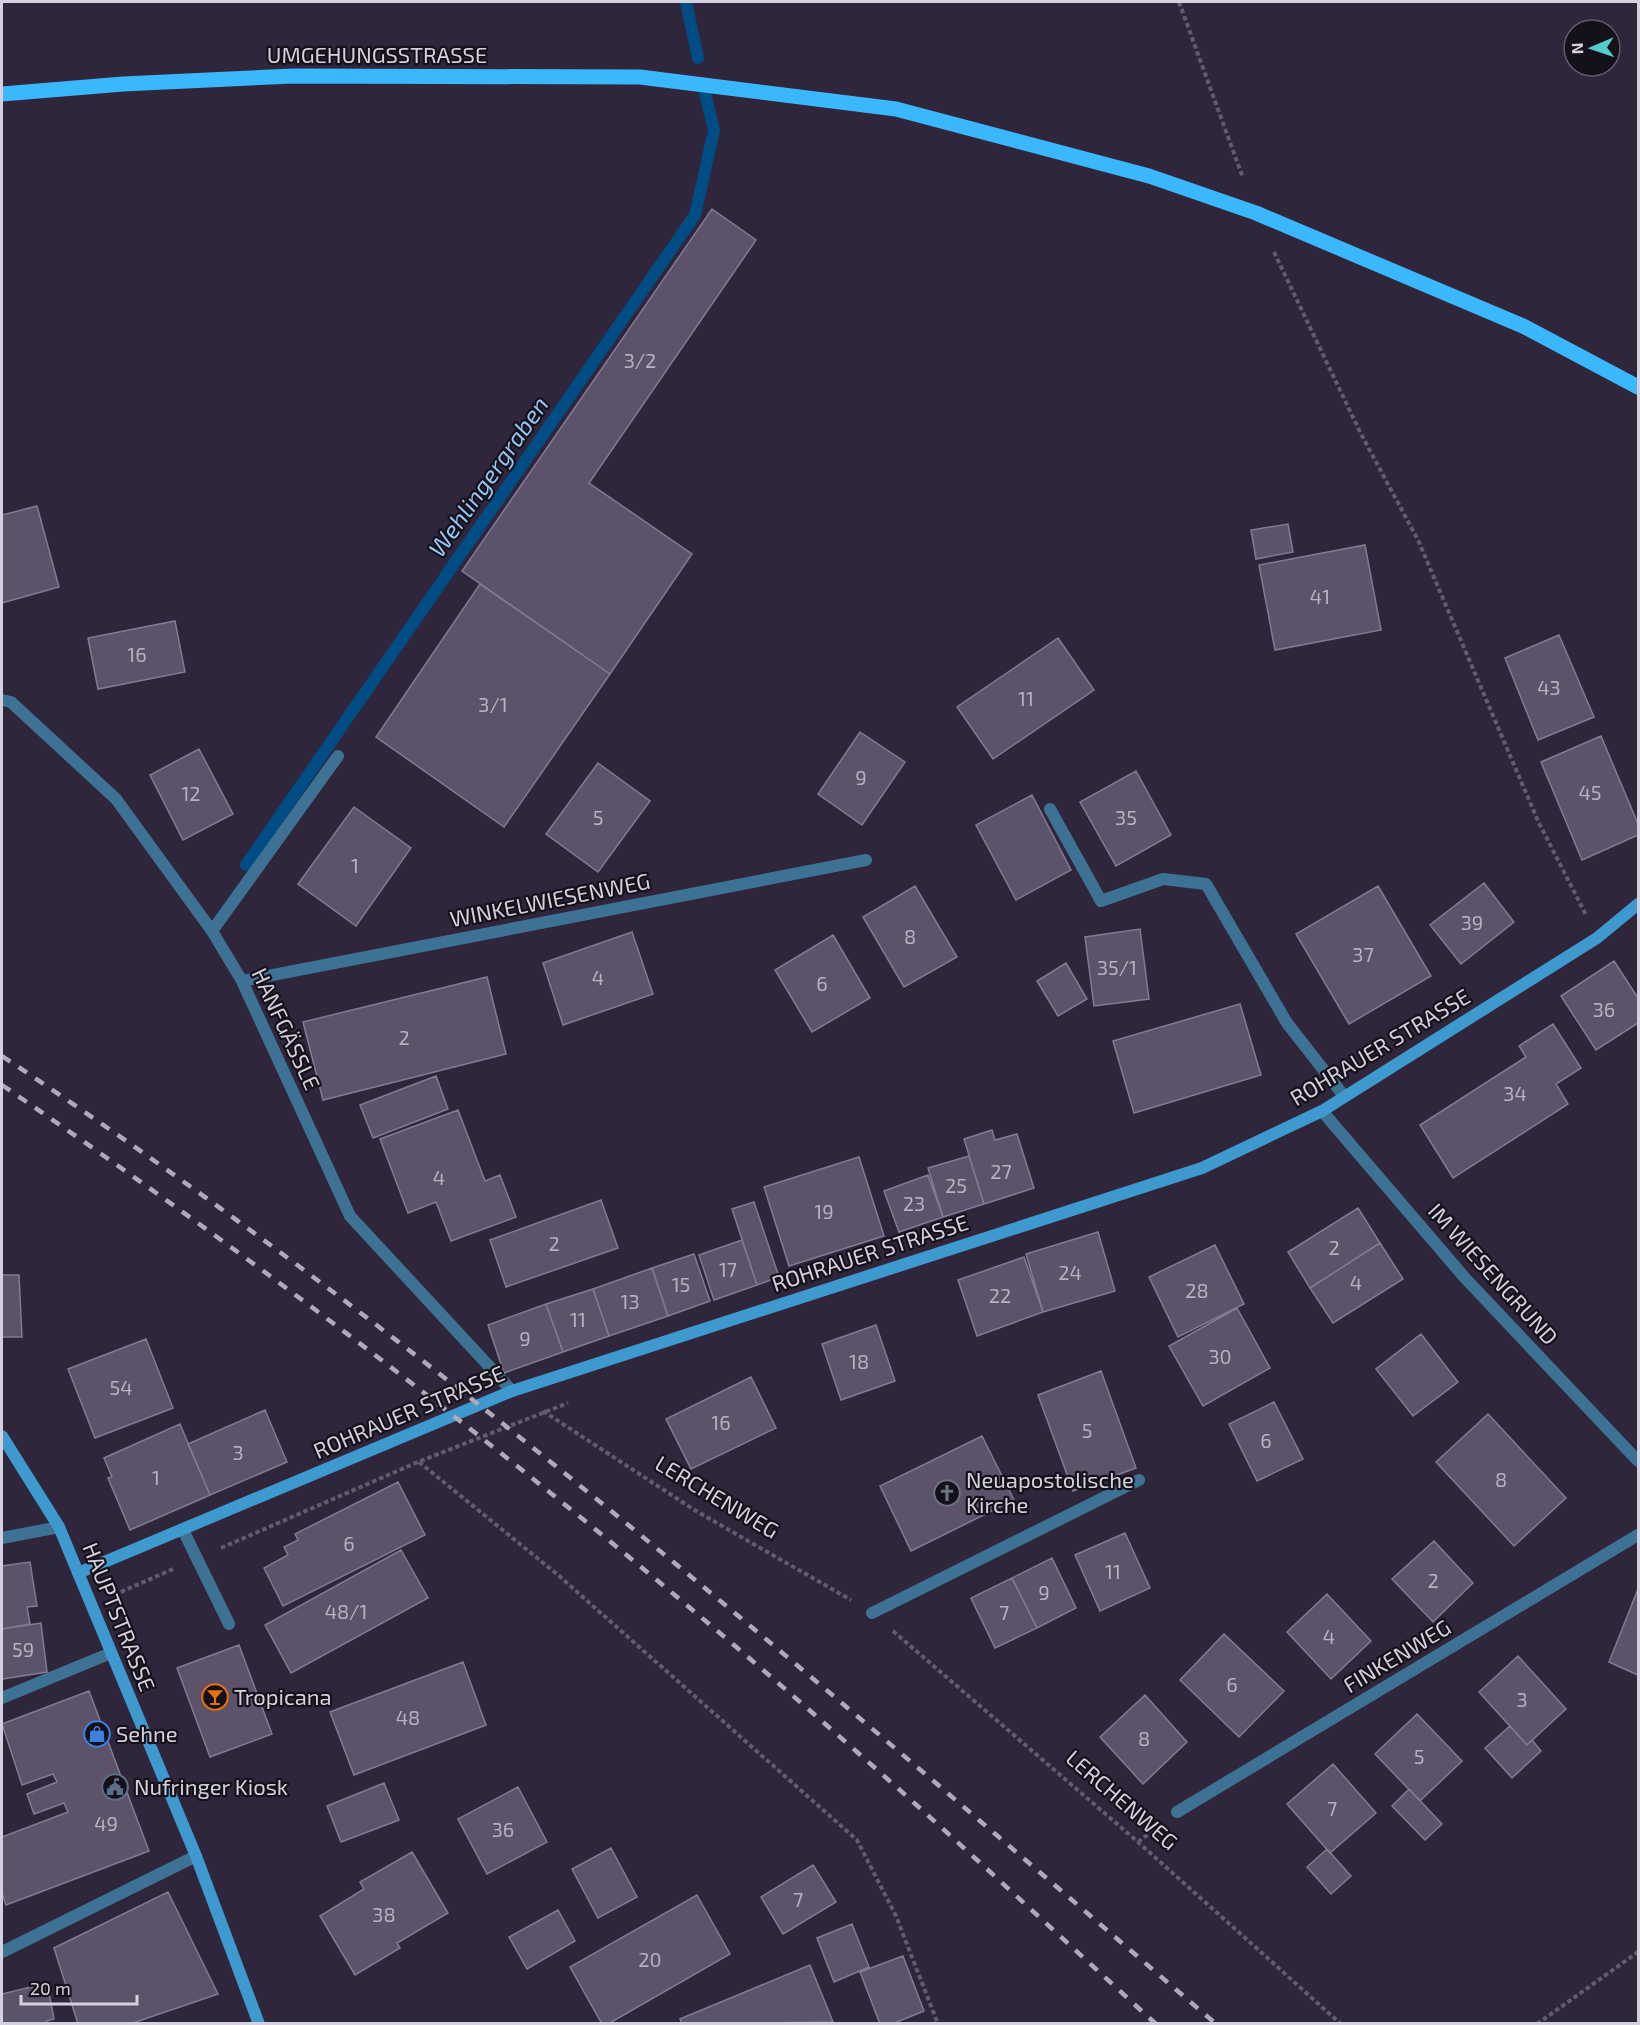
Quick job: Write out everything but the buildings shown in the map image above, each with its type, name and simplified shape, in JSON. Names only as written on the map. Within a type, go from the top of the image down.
[{"type":"main road","name":"UMGEHUNGSSTRASSE","points":[[2,94],[123,84],[293,76],[640,77],[752,93],[896,109],[1149,176],[1256,213],[1523,326],[1638,387]]},
{"type":"street","name":"HANFGÄSSLE","points":[[2,700],[11,702],[116,799],[212,931],[242,981],[350,1216],[512,1391]]},
{"type":"street","points":[[212,931],[338,756]]},
{"type":"street","points":[[1050,809],[1101,901],[1163,879],[1206,884],[1287,1023],[1344,1096]]},
{"type":"street","name":"WINKELWIESENWEG","points":[[242,981],[866,860]]},
{"type":"street","name":"ROHRAUER STRASSE","points":[[78,1573],[512,1391],[1202,1168],[1322,1111],[1597,938],[1638,904]]},
{"type":"street","name":"IM WIESENGRUND","points":[[1322,1111],[1465,1278],[1638,1461]]},
{"type":"street","name":"HAUPTSTRASSE","points":[[2,1436],[59,1527],[196,1856],[259,2024]]},
{"type":"street","points":[[872,1612],[1139,1480]]},
{"type":"street","points":[[2,1538],[59,1527]]},
{"type":"street","points":[[183,1530],[229,1624]]},
{"type":"street","name":"FINKENWEG","points":[[1177,1812],[1638,1535]]},
{"type":"street","points":[[2,1698],[111,1653]]},
{"type":"street","points":[[2,1952],[196,1856]]},
{"type":"path","points":[[1179,2],[1256,213],[1361,434],[1418,540],[1538,821],[1597,938]]},
{"type":"path","points":[[91,1604],[418,1462],[576,1401]]},
{"type":"path","name":"LERCHENWEG","points":[[544,1412],[696,1511],[872,1612],[1138,1842],[1341,2024]]},
{"type":"path","points":[[393,1441],[558,1575],[857,1840],[896,1916],[938,2024]]},
{"type":"path","points":[[1537,2024],[1638,1952]]},
{"type":"waterway","name":"Wehlingergraben","points":[[686,2],[698,58]]},
{"type":"waterway","name":"Wehlingergraben","points":[[246,865],[695,215],[714,130],[705,93]]},
{"type":"railway","points":[[2,1056],[162,1166],[472,1399],[773,1645],[1216,2024]]},
{"type":"railway","points":[[2,1085],[113,1162],[332,1322],[546,1489],[651,1575],[857,1752],[1156,2024]]},
{"type":"place","name":"Neuapostolische Kirche","points":[[947,1493]]},
{"type":"place","name":"Tropicana","points":[[215,1697]]},
{"type":"place","name":"Sehne","points":[[97,1734]]},
{"type":"place","name":"Nufringer Kiosk","points":[[115,1787]]}]
